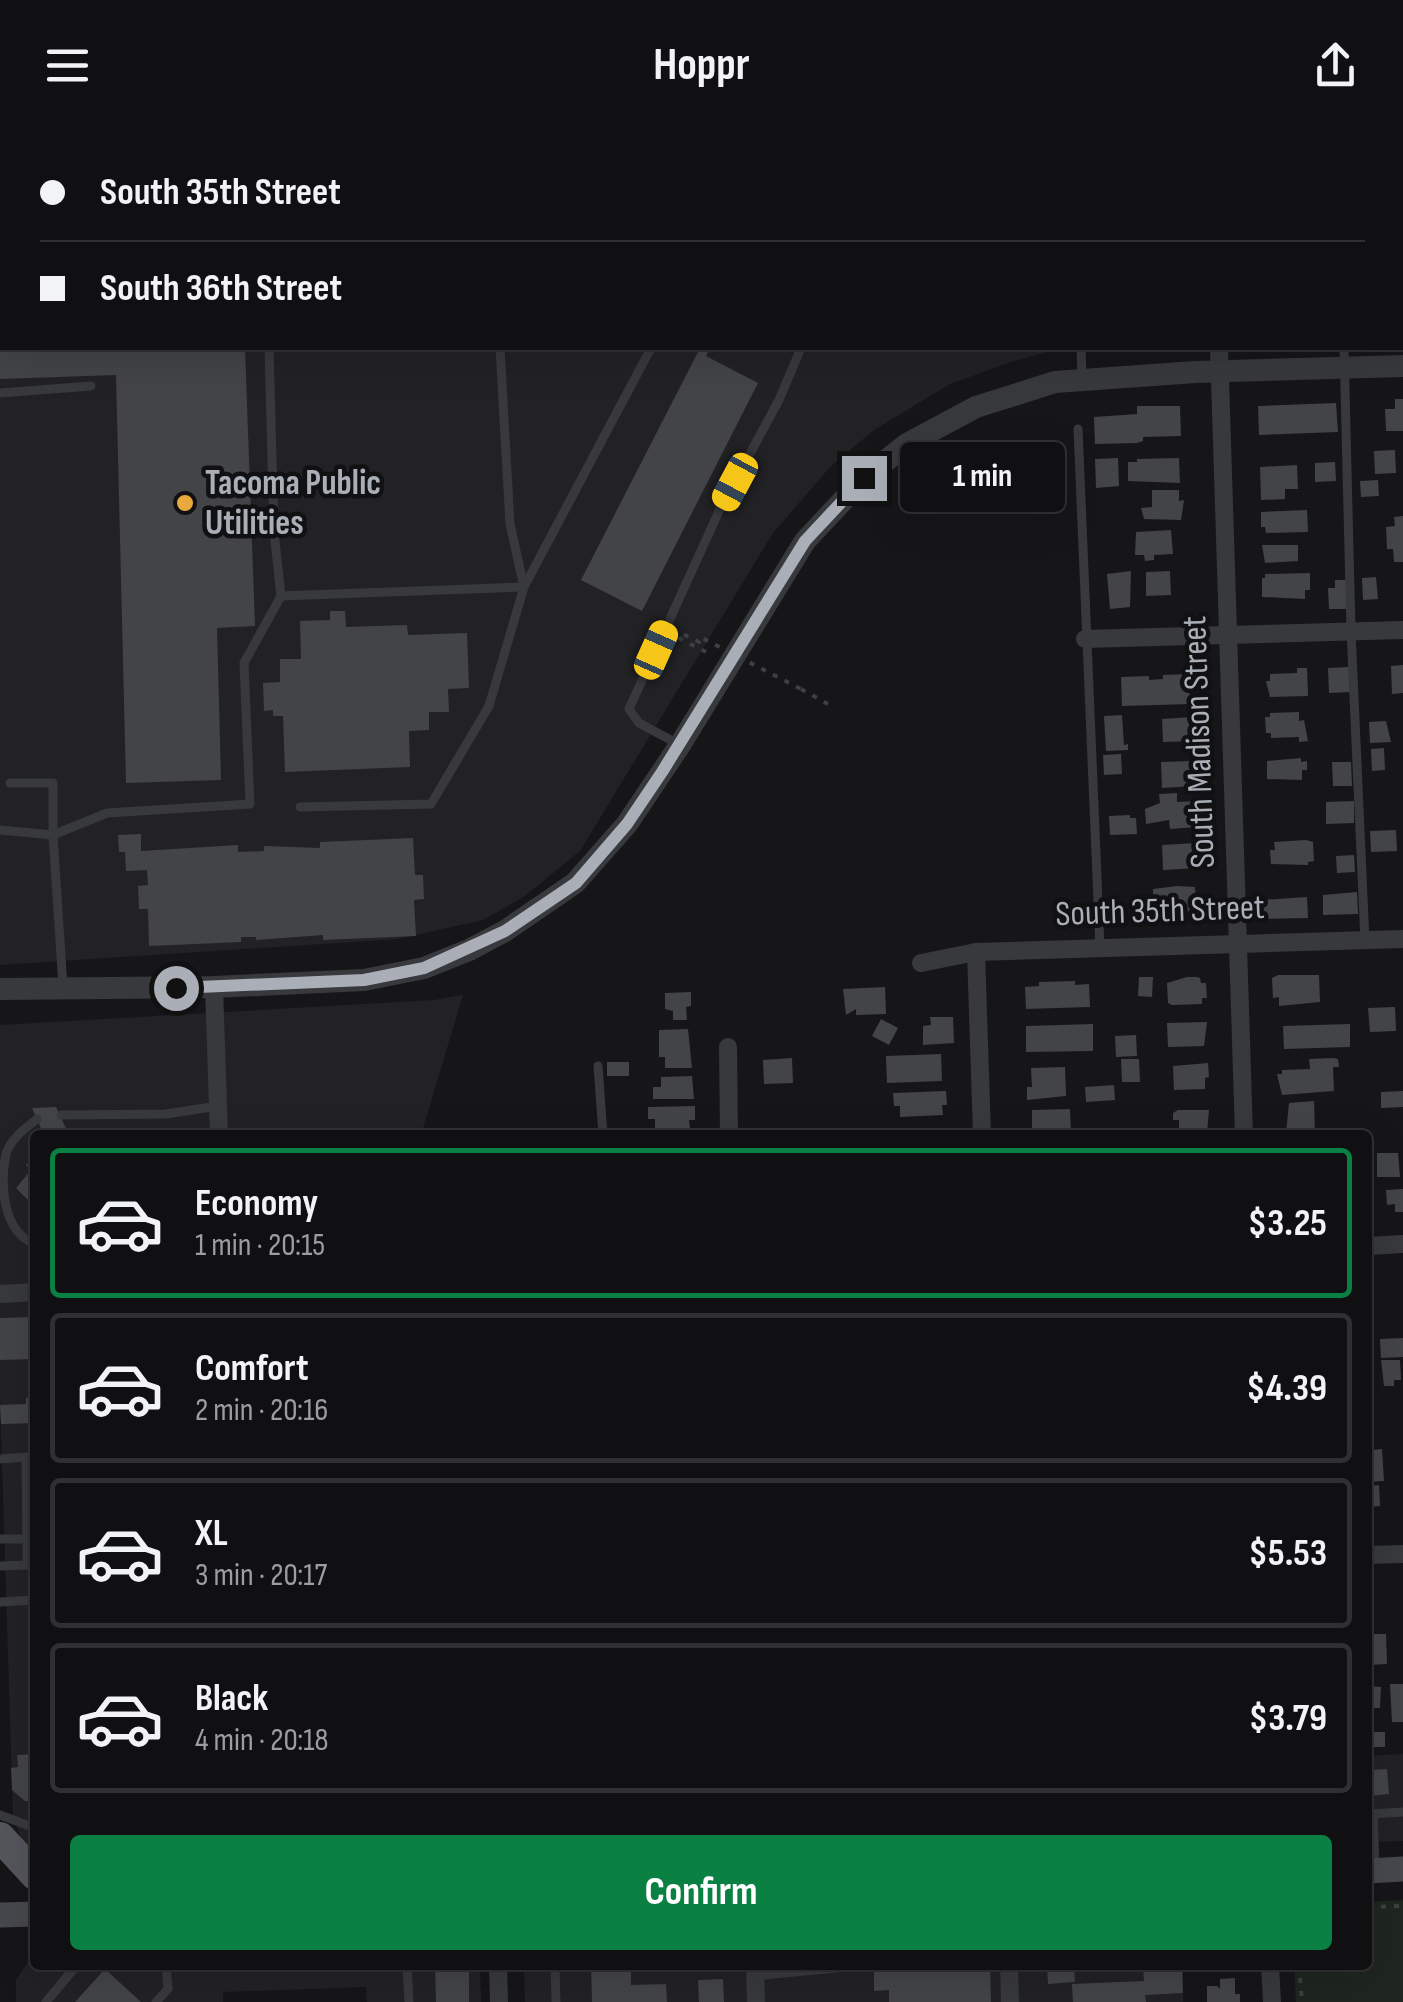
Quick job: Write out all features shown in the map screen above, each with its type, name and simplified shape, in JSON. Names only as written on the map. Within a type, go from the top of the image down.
[{"type":"main road","points":[[0,1837],[30,1870]]},
{"type":"main road","points":[[1372,1870],[1403,1869]]},
{"type":"main road","points":[[0,1914],[30,1914]]},
{"type":"street","points":[[0,989],[214,987],[364,980],[424,968],[505,931],[576,883],[627,824],[680,745],[805,541],[864,478],[906,444],[976,407],[1031,388],[1082,379],[1219,359],[1344,358],[1403,366]]},
{"type":"street","name":"South Madison Street","points":[[1219,359],[1244,1130]]},
{"type":"street","points":[[1085,639],[1403,630]]},
{"type":"street","name":"South 35th Street","points":[[921,963],[976,952],[1403,939]]},
{"type":"street","points":[[976,952],[982,1130]]},
{"type":"street","points":[[214,987],[219,1130]]},
{"type":"street","points":[[728,1047],[729,1130]]},
{"type":"street","points":[[1372,1246],[1403,1244]]},
{"type":"street","points":[[0,1294],[30,1292]]},
{"type":"street","points":[[1372,1555],[1403,1554]]},
{"type":"street","points":[[498,1970],[499,2002]]},
{"type":"street","points":[[1009,1970],[1010,2002]]},
{"type":"street","points":[[1270,1970],[1272,2002]]},
{"type":"street","points":[[755,1971],[756,2002]]},
{"type":"lane","points":[[0,830],[53,835],[108,813],[250,804],[244,663],[282,596],[274,532],[269,350]]},
{"type":"lane","points":[[500,350],[510,524],[524,586]]},
{"type":"lane","points":[[300,808],[431,804],[489,706],[524,586],[650,350]]},
{"type":"lane","points":[[680,745],[638,723],[628,709],[720,509],[800,350]]},
{"type":"lane","points":[[1082,350],[1082,379]]},
{"type":"lane","points":[[1344,358],[1365,940]]},
{"type":"lane","points":[[0,393],[91,386]]},
{"type":"lane","points":[[1078,429],[1100,948]]},
{"type":"lane","points":[[282,596],[524,586]]},
{"type":"lane","points":[[10,783],[53,783],[64,990]]},
{"type":"lane","points":[[598,1066],[603,1130]]},
{"type":"lane","points":[[61,1115],[166,1114],[218,1106]]},
{"type":"lane","points":[[30,1242],[14,1225],[2,1203],[3,1153],[37,1119]]},
{"type":"lane","points":[[0,1459],[30,1456],[28,1566],[0,1566]]},
{"type":"lane","points":[[0,1539],[27,1539]]},
{"type":"lane","points":[[0,1602],[30,1600]]},
{"type":"lane","points":[[1372,1814],[1403,1812]]},
{"type":"lane","points":[[0,1815],[30,1826]]},
{"type":"lane","points":[[46,2002],[73,1970]]},
{"type":"lane","points":[[156,2002],[168,1989],[166,1970]]},
{"type":"lane","points":[[406,1970],[409,2002]]},
{"type":"lane","points":[[555,1970],[556,2002]]},
{"type":"path","points":[[706,652],[679,638],[681,633],[698,642],[700,638],[828,704]]},
{"type":"path","points":[[1372,1907],[1403,1906]]},
{"type":"path","points":[[1299,1970],[1302,2002]]},
{"type":"shaded area","name":"Tacoma Public Utilities","points":[[0,350],[1055,350],[950,384],[874,430],[832,465],[773,533],[580,851],[525,896],[483,920],[398,939],[0,965]]},
{"type":"shaded area","points":[[463,995],[422,1130],[30,1130],[30,1850],[21,1840],[13,1815],[0,1399],[0,1025],[434,1000]]},
{"type":"shaded area","points":[[1403,1754],[1403,1841],[1372,1842],[1372,1756]]},
{"type":"shaded area","points":[[1403,1900],[1403,2002],[1296,2002],[1294,1970],[1372,1970],[1372,1902]]},
{"type":"shaded area","points":[[30,1959],[30,1970],[480,1970],[481,2002],[367,2002],[366,1987],[223,1992],[223,2002],[16,2002],[16,1980]]},
{"type":"shaded area","points":[[524,1970],[1183,1970],[1183,2002],[525,2002]]},
{"type":"building","name":"Tacoma Public Utilities","points":[[0,350],[245,350],[255,626],[217,628],[221,780],[126,783],[116,375],[0,379]]},
{"type":"building","points":[[694,350],[709,350],[706,356],[758,383],[642,611],[581,580],[698,352]]},
{"type":"building","points":[[1395,399],[1403,399],[1403,431],[1386,431],[1385,409],[1395,409]]},
{"type":"building","points":[[1336,403],[1338,432],[1259,435],[1258,406]]},
{"type":"building","points":[[1137,406],[1180,406],[1181,436],[1095,444],[1094,417],[1137,414]]},
{"type":"building","points":[[1395,450],[1396,473],[1375,474],[1374,451]]},
{"type":"building","points":[[1118,458],[1119,486],[1096,488],[1095,459]]},
{"type":"building","points":[[1179,458],[1180,483],[1128,481],[1128,462]]},
{"type":"building","points":[[1335,462],[1336,481],[1315,482],[1315,463]]},
{"type":"building","points":[[1297,465],[1298,489],[1285,489],[1285,499],[1261,500],[1260,467]]},
{"type":"building","points":[[1378,480],[1379,496],[1361,497],[1360,481]]},
{"type":"building","points":[[1152,490],[1179,490],[1179,501],[1184,500],[1181,520],[1144,519],[1141,508],[1152,507]]},
{"type":"building","points":[[1307,510],[1308,532],[1266,533],[1265,527],[1261,527],[1261,512]]},
{"type":"building","points":[[1403,516],[1403,562],[1394,562],[1393,549],[1387,549],[1386,527],[1395,526],[1394,517]]},
{"type":"building","points":[[1171,530],[1173,554],[1154,555],[1154,560],[1145,561],[1144,555],[1135,555],[1136,532]]},
{"type":"building","points":[[1262,545],[1298,545],[1298,561],[1265,563]]},
{"type":"building","points":[[1131,571],[1130,607],[1110,609],[1107,574]]},
{"type":"building","points":[[1170,571],[1171,595],[1146,596],[1146,572]]},
{"type":"building","points":[[1310,573],[1310,590],[1305,590],[1305,599],[1262,597],[1265,574]]},
{"type":"building","points":[[1376,577],[1378,599],[1363,600],[1362,578]]},
{"type":"building","points":[[1335,580],[1346,580],[1347,609],[1329,609],[1328,588],[1335,588]]},
{"type":"building","points":[[330,611],[345,611],[346,627],[407,625],[408,635],[467,633],[469,688],[448,689],[449,712],[429,712],[429,730],[409,731],[410,767],[285,772],[283,716],[273,716],[273,710],[264,711],[263,683],[280,682],[280,659],[301,659],[300,621],[330,620]]},
{"type":"building","points":[[1403,665],[1403,693],[1392,694],[1391,666]]},
{"type":"building","points":[[1349,667],[1350,692],[1329,693],[1328,668]]},
{"type":"building","points":[[1297,668],[1307,668],[1308,696],[1270,697],[1266,681],[1270,681],[1270,674],[1297,673]]},
{"type":"building","points":[[1189,674],[1190,704],[1122,706],[1121,677],[1149,676],[1149,680]]},
{"type":"building","points":[[1299,712],[1308,741],[1299,742],[1299,737],[1271,738],[1271,733],[1266,733],[1265,717],[1270,717],[1270,713]]},
{"type":"building","points":[[1122,715],[1124,745],[1128,744],[1128,750],[1106,751],[1104,716]]},
{"type":"building","points":[[1192,717],[1192,722],[1197,722],[1193,741],[1163,742],[1162,719]]},
{"type":"building","points":[[1386,721],[1391,742],[1370,743],[1369,722]]},
{"type":"building","points":[[1384,748],[1385,770],[1372,771],[1371,749]]},
{"type":"building","points":[[1121,754],[1122,774],[1104,775],[1103,755]]},
{"type":"building","points":[[1301,758],[1301,762],[1307,761],[1302,780],[1267,779],[1267,761]]},
{"type":"building","points":[[1199,761],[1195,786],[1162,788],[1161,762]]},
{"type":"building","points":[[1332,762],[1351,762],[1352,786],[1333,786]]},
{"type":"building","points":[[1177,793],[1177,802],[1195,801],[1199,807],[1197,827],[1170,829],[1169,820],[1146,824],[1145,809],[1160,803],[1159,794]]},
{"type":"building","points":[[1354,801],[1354,823],[1326,824],[1326,802]]},
{"type":"building","points":[[1109,816],[1136,818],[1137,834],[1110,835]]},
{"type":"building","points":[[1396,830],[1397,851],[1371,852],[1370,831]]},
{"type":"building","points":[[141,834],[141,851],[238,845],[238,852],[264,851],[264,846],[320,848],[320,842],[413,838],[415,875],[423,875],[424,899],[414,900],[416,936],[323,940],[323,935],[256,940],[241,937],[241,942],[149,946],[148,909],[139,909],[138,886],[148,885],[147,870],[126,871],[125,852],[119,852],[118,835]]},
{"type":"building","points":[[1274,842],[1313,842],[1314,861],[1308,865],[1271,864]]},
{"type":"building","points":[[1196,843],[1197,868],[1163,870],[1162,845]]},
{"type":"building","points":[[1354,855],[1355,872],[1337,873],[1336,856]]},
{"type":"building","points":[[1195,887],[1197,914],[1154,915],[1153,889]]},
{"type":"building","points":[[1357,892],[1358,914],[1323,915],[1323,895]]},
{"type":"building","points":[[1307,897],[1308,918],[1264,919],[1262,900]]},
{"type":"building","points":[[1319,975],[1320,1002],[1279,1006],[1279,997],[1273,998],[1272,978]]},
{"type":"building","points":[[1139,977],[1153,977],[1152,997],[1138,996]]},
{"type":"building","points":[[1197,977],[1206,983],[1207,998],[1202,998],[1202,1004],[1168,1003],[1167,983]]},
{"type":"building","points":[[1075,981],[1075,985],[1089,984],[1090,1007],[1026,1009],[1025,987],[1039,986],[1039,982]]},
{"type":"building","points":[[885,987],[886,1014],[856,1015],[856,1009],[846,1015],[843,989]]},
{"type":"building","points":[[691,992],[687,1020],[673,1020],[673,1011],[665,1009],[665,993]]},
{"type":"building","points":[[1395,1007],[1396,1031],[1370,1032],[1368,1008]]},
{"type":"building","points":[[930,1017],[953,1017],[954,1043],[923,1045],[923,1026],[931,1025]]},
{"type":"building","points":[[881,1019],[898,1028],[889,1045],[872,1036]]},
{"type":"building","points":[[1207,1022],[1204,1046],[1168,1047],[1167,1023]]},
{"type":"building","points":[[1093,1024],[1093,1051],[1026,1052],[1026,1026]]},
{"type":"building","points":[[1350,1024],[1350,1047],[1284,1049],[1283,1026]]},
{"type":"building","points":[[688,1029],[692,1068],[665,1068],[665,1057],[659,1057],[659,1030]]},
{"type":"building","points":[[1136,1035],[1137,1056],[1116,1057],[1115,1036]]},
{"type":"building","points":[[941,1054],[942,1081],[887,1083],[886,1056]]},
{"type":"building","points":[[792,1058],[793,1083],[764,1084],[763,1060]]},
{"type":"building","points":[[1121,1059],[1139,1059],[1140,1082],[1122,1082]]},
{"type":"building","points":[[1309,1059],[1338,1059],[1339,1067],[1333,1067],[1334,1091],[1282,1095],[1277,1074],[1282,1074],[1282,1070],[1310,1069]]},
{"type":"building","points":[[607,1062],[629,1062],[629,1076],[607,1076]]},
{"type":"building","points":[[1208,1063],[1205,1089],[1174,1090],[1173,1066]]},
{"type":"building","points":[[1065,1067],[1066,1096],[1027,1100],[1027,1087],[1032,1087],[1031,1068]]},
{"type":"building","points":[[692,1076],[694,1099],[653,1099],[653,1087],[661,1087],[661,1077]]},
{"type":"building","points":[[1114,1085],[1115,1100],[1086,1102],[1085,1087]]},
{"type":"building","points":[[946,1091],[943,1115],[900,1117],[900,1106],[894,1106],[893,1093]]},
{"type":"building","points":[[1403,1091],[1403,1107],[1381,1108],[1381,1092]]},
{"type":"building","points":[[1314,1101],[1315,1130],[1286,1130],[1289,1103]]},
{"type":"building","points":[[695,1106],[690,1129],[655,1130],[655,1119],[648,1119],[648,1107]]},
{"type":"building","points":[[56,1107],[67,1130],[42,1130],[32,1108]]},
{"type":"building","points":[[1070,1109],[1071,1130],[1032,1130],[1032,1110]]},
{"type":"building","points":[[1209,1110],[1207,1130],[1179,1130],[1179,1120],[1173,1120],[1173,1113]]},
{"type":"building","points":[[1377,1153],[1398,1153],[1400,1177],[1377,1177]]},
{"type":"building","points":[[30,1171],[30,1202],[16,1188]]},
{"type":"building","points":[[1403,1189],[1403,1212],[1395,1212],[1395,1204],[1387,1205],[1386,1190]]},
{"type":"building","points":[[30,1317],[30,1359],[0,1360],[0,1318]]},
{"type":"building","points":[[1403,1338],[1403,1357],[1381,1358],[1380,1339]]},
{"type":"building","points":[[1381,1360],[1400,1360],[1401,1380],[1394,1380],[1394,1386],[1384,1386]]},
{"type":"building","points":[[26,1398],[30,1398],[30,1423],[1,1424],[0,1405],[26,1404]]},
{"type":"building","points":[[1382,1449],[1384,1481],[1372,1482],[1372,1450]]},
{"type":"building","points":[[1379,1485],[1380,1506],[1372,1507],[1372,1486]]},
{"type":"building","points":[[1372,1634],[1386,1634],[1387,1664],[1372,1665]]},
{"type":"building","points":[[1390,1684],[1403,1684],[1403,1722],[1392,1722]]},
{"type":"building","points":[[1372,1686],[1381,1687],[1380,1708],[1372,1708]]},
{"type":"building","points":[[1372,1732],[1385,1732],[1385,1747],[1372,1747]]},
{"type":"building","points":[[30,1754],[30,1801],[12,1790],[11,1768],[18,1767],[17,1755]]},
{"type":"building","points":[[1387,1769],[1389,1794],[1372,1796],[1372,1770]]},
{"type":"building","points":[[106,1970],[141,2002],[75,2002]]},
{"type":"building","points":[[435,1970],[469,1970],[469,2002],[436,2002]]},
{"type":"building","points":[[591,1970],[631,1970],[631,1985],[666,1984],[667,2002],[592,2002]]},
{"type":"building","points":[[990,1970],[991,2002],[889,2002],[889,1990],[874,1991],[874,1972]]},
{"type":"building","points":[[1047,1970],[1074,1970],[1075,1982],[1048,1984]]},
{"type":"building","points":[[1143,1970],[1182,1970],[1183,1993],[1145,1995],[1146,2002],[1073,2002],[1072,1984],[1144,1981]]},
{"type":"building","points":[[1235,1978],[1235,1994],[1240,1994],[1240,2002],[1207,2002],[1207,1986],[1220,1989],[1220,1979]]},
{"type":"building","points":[[723,1979],[724,2002],[699,2002],[698,1980]]},
{"type":"place","name":"Tacoma Public Utilities","points":[[185,503]]},
{"type":"route","points":[[176,988],[364,980],[424,968],[505,931],[576,883],[627,824],[662,772],[805,541],[864,478]]}]
